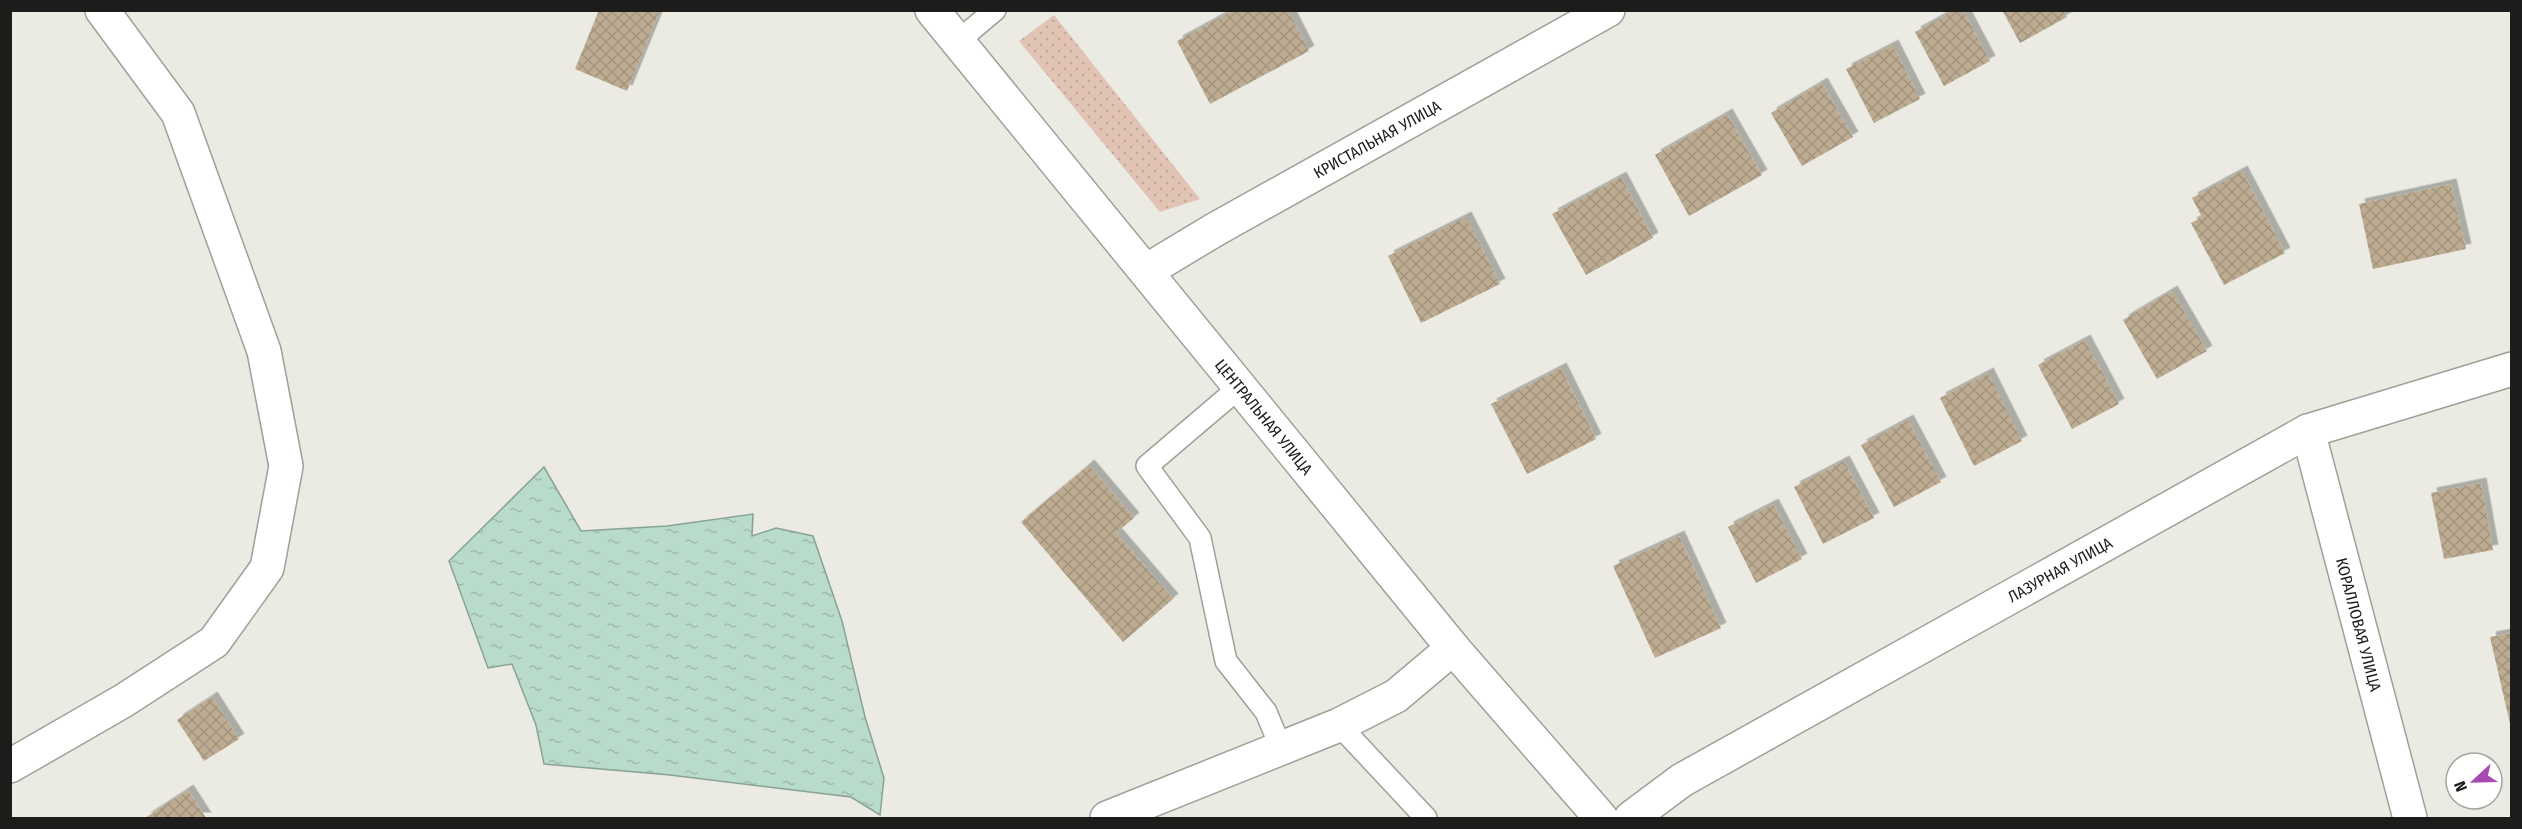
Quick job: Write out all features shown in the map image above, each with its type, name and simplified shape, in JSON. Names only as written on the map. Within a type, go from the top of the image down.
[{"type":"street","points":[[10,766],[123,701],[214,642],[267,568],[286,466],[264,351],[178,113],[102,10]]},
{"type":"street","name":"ЦЕНТРАЛЬНАЯ УЛИЦА","points":[[932,10],[1453,648],[1601,819]]},
{"type":"street","name":"КРИСТАЛЬНАЯ УЛИЦА","points":[[1146,271],[1216,229],[1608,10]]},
{"type":"street","name":"ЛАЗУРНАЯ УЛИЦА","points":[[1631,819],[1682,780],[2308,431],[2511,369]]},
{"type":"street","name":"КОРАЛЛОВАЯ УЛИЦА","points":[[2308,431],[2410,819]]},
{"type":"street","points":[[1107,819],[1339,725],[1396,696],[1453,648]]},
{"type":"lane","points":[[957,42],[995,10]]},
{"type":"lane","points":[[1240,386],[1147,466],[1200,538],[1226,661],[1266,712],[1281,748]]},
{"type":"lane","points":[[1339,725],[1426,819]]},
{"type":"shaded area","points":[[1054,15],[1200,199],[1160,212],[1019,41]]},
{"type":"water","points":[[544,467],[581,531],[667,526],[753,514],[752,536],[776,528],[813,536],[842,621],[865,717],[884,778],[880,815],[851,797],[670,775],[544,764],[536,725],[512,664],[488,668],[449,561]]},
{"type":"building","points":[[599,10],[660,10],[627,91],[575,69]]},
{"type":"building","points":[[1234,10],[1288,10],[1309,51],[1210,104],[1177,41]]},
{"type":"building","points":[[1955,10],[1963,10],[1990,61],[1944,86],[1915,32]]},
{"type":"building","points":[[2002,10],[2063,10],[2067,17],[2020,43]]},
{"type":"building","points":[[1893,45],[1920,99],[1874,123],[1846,69]]},
{"type":"building","points":[[1822,83],[1853,137],[1802,166],[1771,113]]},
{"type":"building","points":[[1727,114],[1762,175],[1689,216],[1655,155]]},
{"type":"building","points":[[2242,171],[2285,253],[2224,285],[2191,223],[2202,217],[2192,198]]},
{"type":"building","points":[[1621,177],[1653,238],[1586,275],[1552,214]]},
{"type":"building","points":[[2451,184],[2466,249],[2373,269],[2359,204]]},
{"type":"building","points":[[1466,217],[1500,284],[1421,323],[1388,256]]},
{"type":"building","points":[[2172,291],[2207,351],[2157,379],[2123,320]]},
{"type":"building","points":[[2085,340],[2119,404],[2072,429],[2038,365]]},
{"type":"building","points":[[1561,368],[1596,439],[1527,474],[1491,404]]},
{"type":"building","points":[[1988,373],[2022,441],[1974,466],[1940,398]]},
{"type":"building","points":[[1908,420],[1941,482],[1894,507],[1861,445]]},
{"type":"building","points":[[1844,461],[1874,518],[1823,544],[1794,487]]},
{"type":"building","points":[[1089,465],[1134,518],[1116,533],[1173,599],[1123,642],[1021,522]]},
{"type":"building","points":[[2481,483],[2493,550],[2444,559],[2431,493]]},
{"type":"building","points":[[1773,504],[1802,559],[1756,583],[1728,527]]},
{"type":"building","points":[[1679,536],[1721,628],[1655,658],[1613,566]]},
{"type":"building","points":[[2512,633],[2512,728],[2511,728],[2490,637]]},
{"type":"building","points":[[212,697],[239,739],[204,761],[177,720]]},
{"type":"building","points":[[188,790],[206,818],[145,818]]}]
